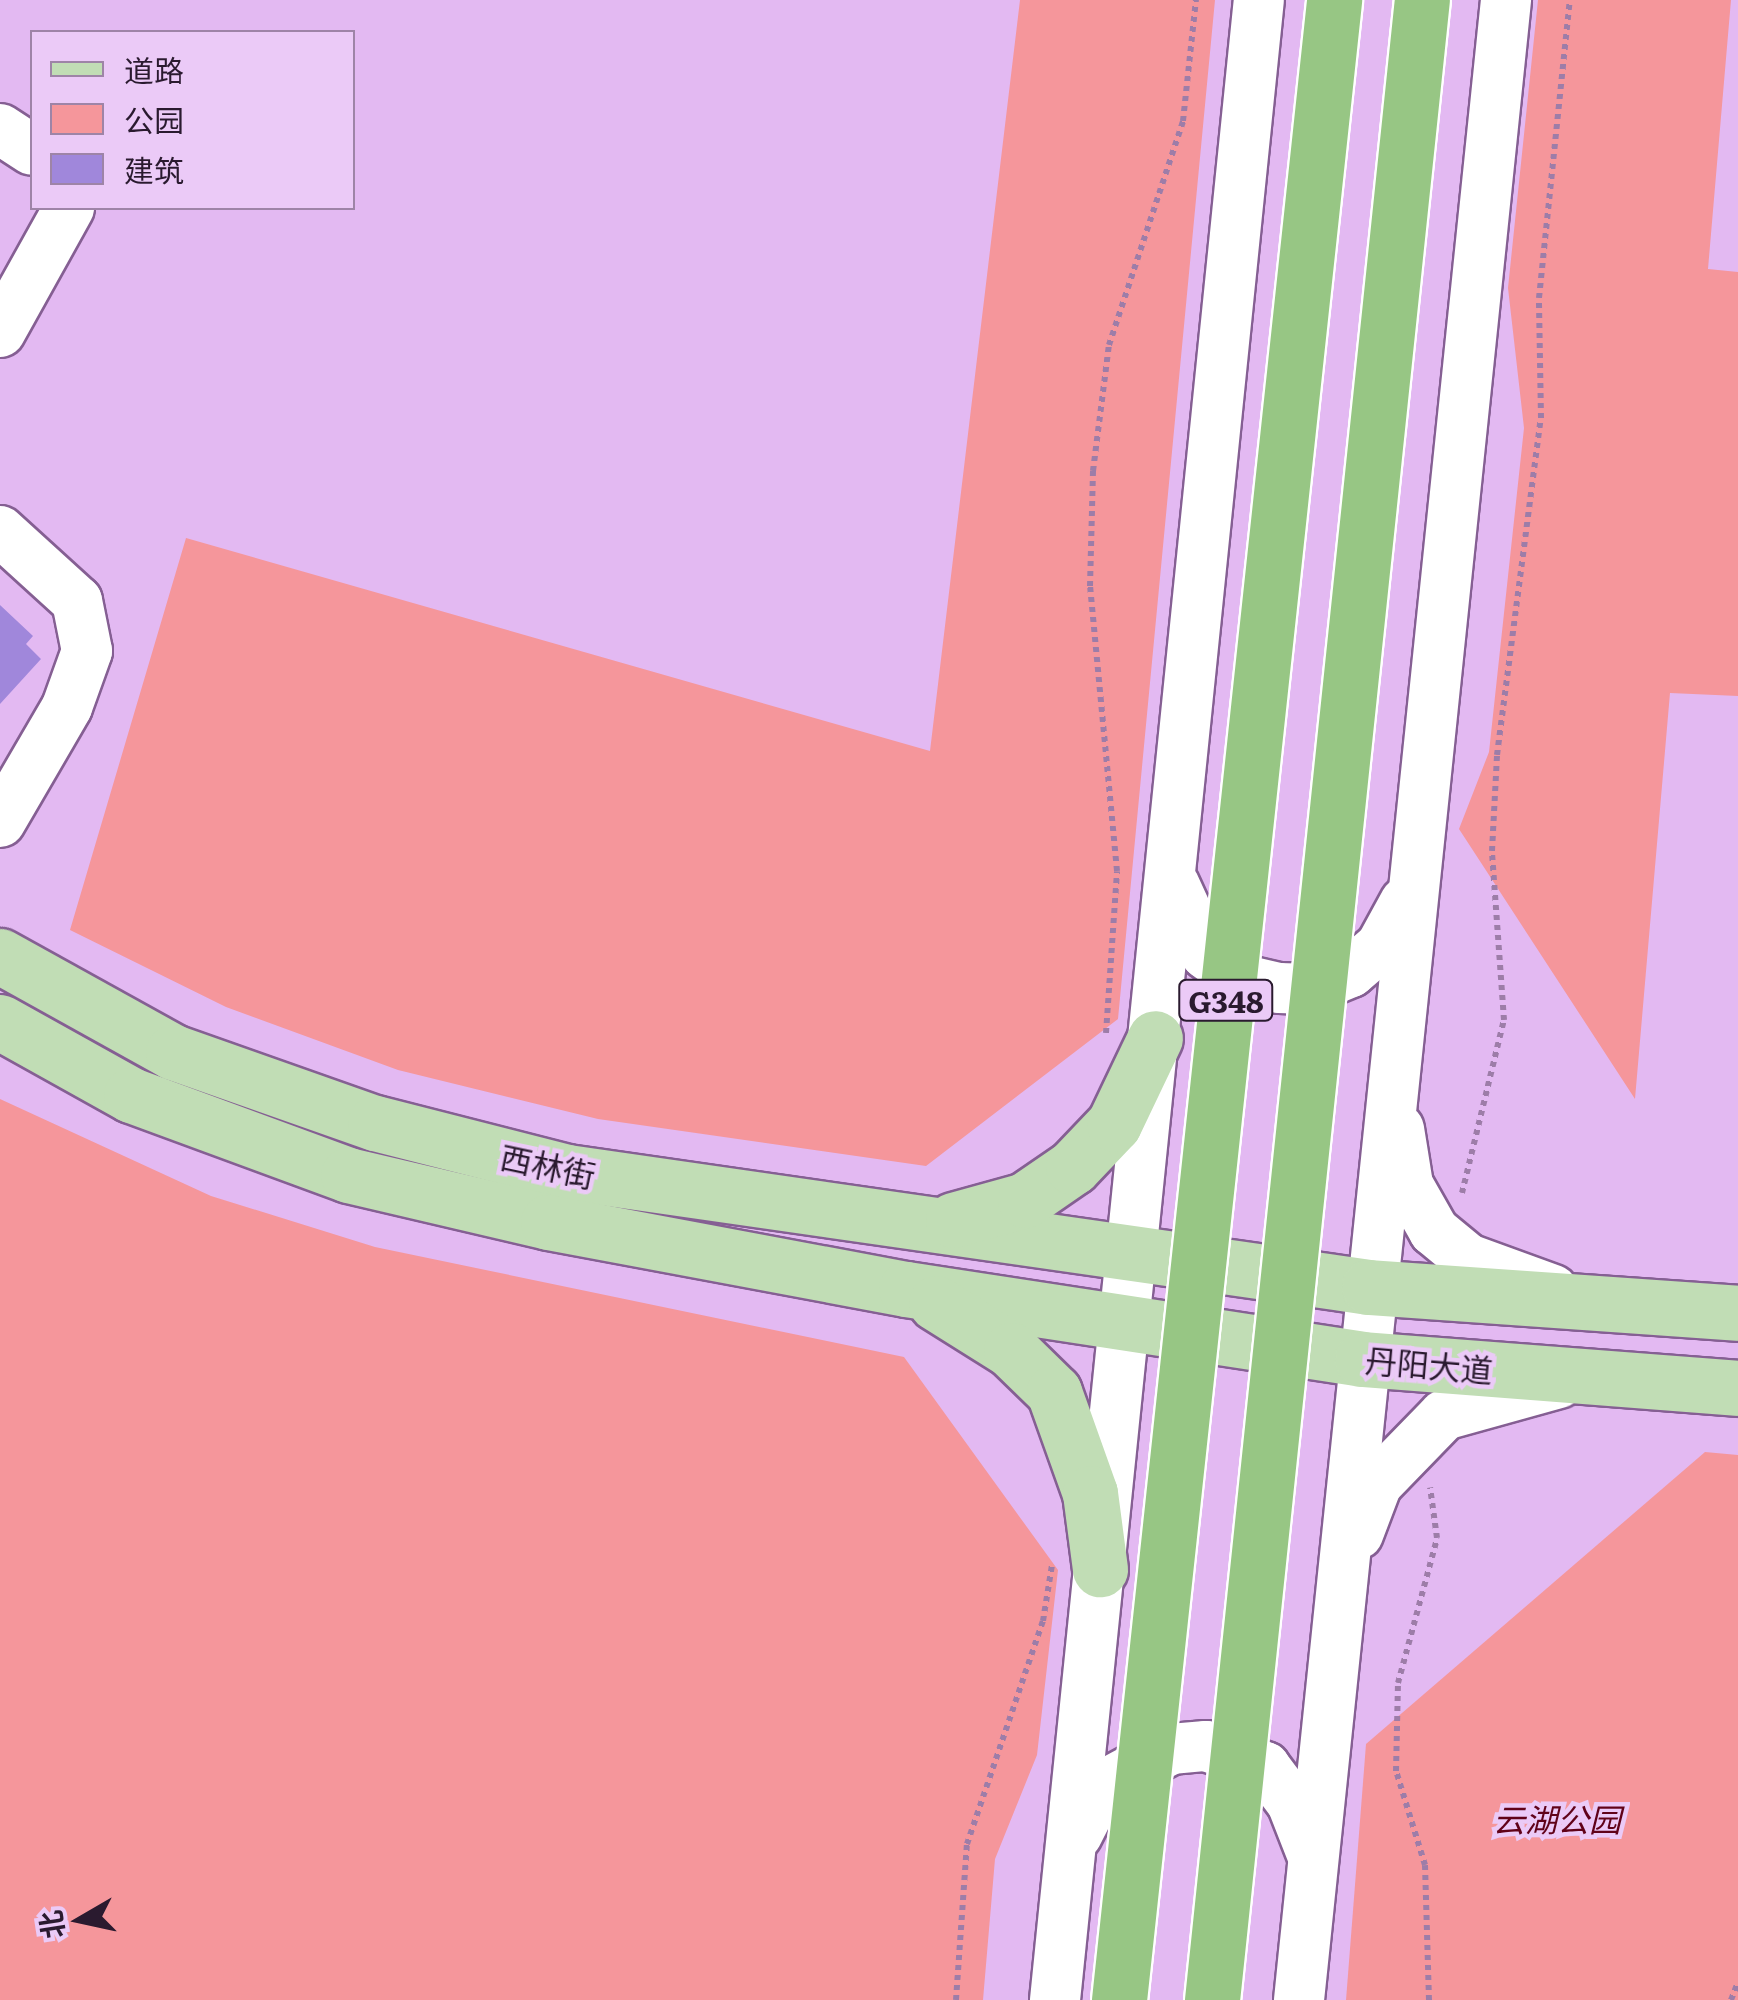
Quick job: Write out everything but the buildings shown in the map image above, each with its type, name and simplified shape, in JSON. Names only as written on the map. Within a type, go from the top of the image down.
[{"type":"highway","name":"G348","points":[[1120,2000],[1334,0]]},
{"type":"highway","name":"G348","points":[[1212,2000],[1422,0]]},
{"type":"main road","name":"西林街","points":[[0,956],[173,1052],[375,1123],[567,1172],[915,1226],[1132,1251]]},
{"type":"main road","name":"西林街","points":[[0,1022],[131,1094],[348,1175],[906,1290],[1122,1322]]},
{"type":"main road","points":[[915,1226],[1025,1200],[1072,1167],[1114,1124],[1155,1038]]},
{"type":"main road","points":[[1132,1251],[1369,1287],[1738,1314]]},
{"type":"main road","points":[[906,1290],[1011,1350],[1054,1392],[1090,1492],[1077,1563]]},
{"type":"main road","name":"丹阳大道","points":[[1122,1322],[1362,1359],[1738,1388]]},
{"type":"street","points":[[1054,2000],[1072,1845],[1077,1563],[1132,1251],[1259,0]]},
{"type":"street","points":[[1299,2000],[1408,897],[1506,0]]},
{"type":"street","points":[[0,129],[30,149]]},
{"type":"street","points":[[0,332],[68,210]]},
{"type":"street","points":[[0,531],[77,600],[87,651],[67,707],[0,822]]},
{"type":"street","points":[[1172,879],[1206,954],[1240,979],[1279,988],[1310,989],[1351,972],[1380,946],[1408,897]]},
{"type":"street","points":[[1394,1043],[1408,1185],[1434,1231],[1468,1259],[1591,1303]]},
{"type":"street","points":[[1338,1585],[1377,1484],[1413,1440],[1482,1400],[1592,1377]]},
{"type":"street","points":[[1072,1845],[1102,1786],[1171,1750],[1206,1746],[1266,1768],[1292,1802],[1314,1861]]},
{"type":"path","points":[[1104,1054],[1117,871],[1090,586],[1094,471],[1109,345],[1183,121],[1196,0]]},
{"type":"path","points":[[1434,1231],[1457,1210],[1504,1020],[1496,774],[1541,418],[1539,298],[1570,0]]},
{"type":"path","points":[[1413,1440],[1437,1538],[1398,1682],[1396,1771],[1425,1864],[1429,2000]]},
{"type":"path","points":[[956,2000],[967,1844],[1042,1621],[1077,1563]]},
{"type":"path","points":[[1730,2000],[1738,1982]]},
{"type":"green space","points":[[1020,0],[1215,0],[1118,1019],[926,1166],[598,1119],[398,1070],[226,1007],[70,930],[186,538],[930,751]]},
{"type":"green space","points":[[1538,0],[1731,0],[1708,269],[1738,272],[1738,696],[1670,693],[1635,1099],[1459,829],[1489,752],[1524,428],[1508,288]]},
{"type":"green space","points":[[0,1099],[211,1196],[375,1247],[904,1357],[1058,1570],[1037,1755],[995,1859],[983,2000],[0,2000]]},
{"type":"green space","name":"云湖公园","points":[[1705,1452],[1738,1455],[1738,2000],[1346,2000],[1366,1744]]}]
